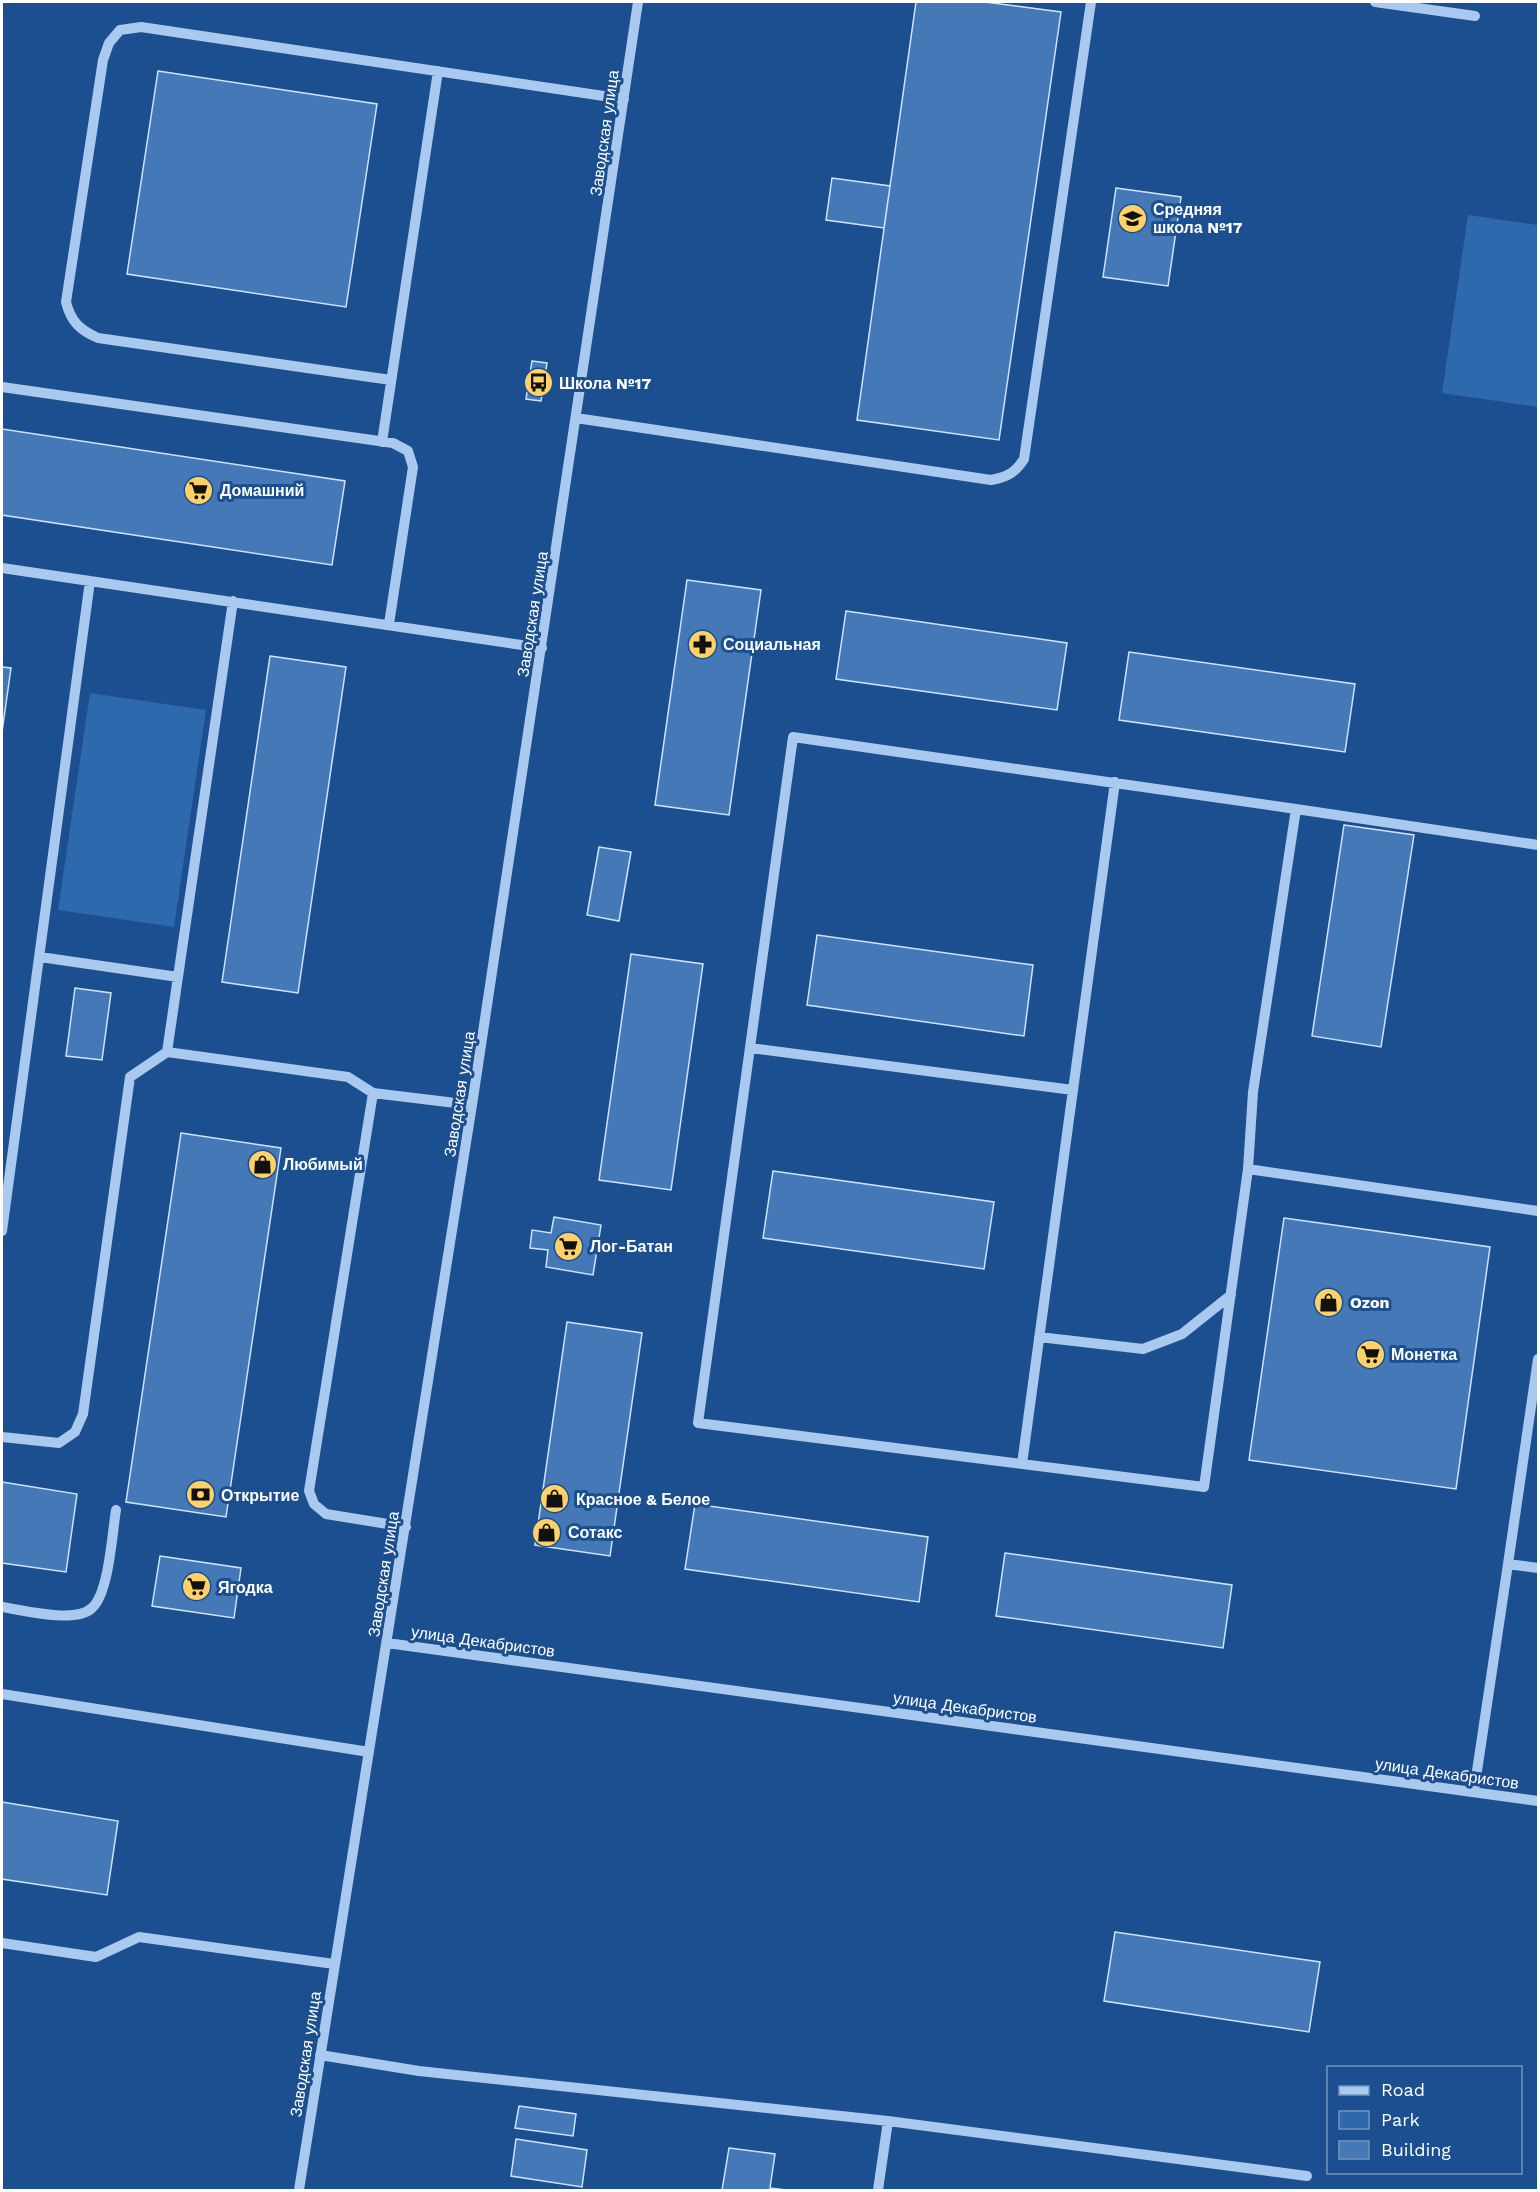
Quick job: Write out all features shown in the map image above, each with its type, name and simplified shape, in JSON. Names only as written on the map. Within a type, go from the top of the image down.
[{"type":"street","name":"Заводская улица","points":[[299,2190],[472,1106],[638,2]]},
{"type":"street","points":[[576,418],[991,480],[1006,477],[1017,470],[1024,459],[1091,2]]},
{"type":"street","points":[[1375,2],[1475,16]]},
{"type":"street","points":[[390,380],[98,338],[82,330],[70,317],[66,302],[103,60],[109,43],[120,30],[141,27],[624,99]]},
{"type":"street","points":[[382,442],[438,71]]},
{"type":"street","points":[[2,387],[382,442],[408,451],[413,467],[389,624]]},
{"type":"street","points":[[2,568],[542,648]]},
{"type":"street","points":[[2,1231],[90,581]]},
{"type":"street","points":[[167,1052],[233,601]]},
{"type":"street","points":[[1296,809],[1253,1092],[1248,1169],[1204,1487],[698,1424],[793,737],[1115,782],[1539,845]]},
{"type":"street","points":[[1022,1464],[1115,782]]},
{"type":"street","points":[[40,957],[178,977]]},
{"type":"street","points":[[750,1048],[1073,1090]]},
{"type":"street","points":[[2,1437],[59,1443],[75,1432],[83,1414],[130,1077],[167,1052],[348,1077],[373,1093],[472,1106]]},
{"type":"street","points":[[373,1093],[309,1491],[314,1504],[326,1514],[406,1527]]},
{"type":"street","points":[[1248,1169],[1539,1211]]},
{"type":"street","points":[[1039,1337],[1143,1349],[1182,1334],[1231,1295]]},
{"type":"street","points":[[1474,1791],[1539,1359]]},
{"type":"street","points":[[2,1607],[55,1615],[77,1614],[92,1609],[102,1593],[116,1510]]},
{"type":"street","points":[[1508,1564],[1539,1568]]},
{"type":"street","name":"улица Декабристов","points":[[387,1643],[1539,1801]]},
{"type":"street","points":[[2,1694],[369,1752]]},
{"type":"street","points":[[2,1943],[96,1957],[139,1937],[334,1964]]},
{"type":"street","points":[[320,2055],[431,2072],[888,2121],[1307,2176]]},
{"type":"street","points":[[878,2190],[888,2121]]},
{"type":"green space","points":[[1468,215],[1538,225],[1538,407],[1442,393]]},
{"type":"green space","points":[[90,693],[206,710],[174,927],[58,910]]},
{"type":"building","points":[[916,2],[985,2],[1061,12],[999,440],[857,420]]},
{"type":"building","points":[[158,71],[377,104],[346,307],[127,274]]},
{"type":"building","points":[[832,178],[890,186],[884,228],[826,220]]},
{"type":"building","points":[[1116,188],[1181,197],[1168,286],[1103,277]]},
{"type":"building","points":[[532,361],[547,363],[541,401],[526,399]]},
{"type":"building","points":[[2,429],[345,481],[332,565],[2,515]]},
{"type":"building","points":[[687,580],[761,590],[729,815],[655,805]]},
{"type":"building","points":[[846,611],[1067,643],[1057,710],[836,679]]},
{"type":"building","points":[[1129,652],[1355,684],[1345,752],[1119,720]]},
{"type":"building","points":[[270,656],[346,667],[298,993],[222,982]]},
{"type":"building","points":[[2,667],[11,668],[2,732]]},
{"type":"building","points":[[1344,825],[1414,835],[1381,1047],[1312,1036]]},
{"type":"building","points":[[599,847],[631,852],[619,921],[587,915]]},
{"type":"building","points":[[817,935],[1033,965],[1024,1036],[807,1005]]},
{"type":"building","points":[[631,954],[703,964],[671,1190],[599,1180]]},
{"type":"building","points":[[75,988],[111,993],[102,1060],[66,1056]]},
{"type":"building","points":[[181,1133],[281,1148],[226,1517],[126,1502]]},
{"type":"building","points":[[773,1171],[994,1202],[984,1269],[763,1238]]},
{"type":"building","points":[[554,1217],[601,1225],[593,1275],[546,1267],[548,1250],[530,1248],[532,1230],[551,1233]]},
{"type":"building","name":"Монетка","points":[[1284,1218],[1490,1247],[1456,1489],[1249,1460]]},
{"type":"building","points":[[567,1322],[642,1333],[610,1556],[535,1545]]},
{"type":"building","points":[[2,1482],[77,1494],[66,1572],[2,1563]]},
{"type":"building","points":[[695,1504],[928,1537],[919,1602],[685,1569]]},
{"type":"building","points":[[1005,1553],[1232,1585],[1223,1648],[996,1616]]},
{"type":"building","name":"Ягодка","points":[[160,1556],[241,1568],[234,1618],[152,1606]]},
{"type":"building","points":[[2,1802],[118,1821],[107,1895],[2,1879]]},
{"type":"building","points":[[1115,1932],[1320,1962],[1309,2032],[1104,2001]]},
{"type":"building","points":[[519,2106],[576,2114],[573,2136],[515,2128]]},
{"type":"building","points":[[516,2139],[587,2150],[582,2187],[511,2176]]},
{"type":"building","points":[[729,2148],[775,2154],[770,2188],[786,2190],[722,2190]]},
{"type":"place","name":"Средняя школа №17","points":[[1132,218]]},
{"type":"place","name":"Школа №17","points":[[538,383]]},
{"type":"place","name":"Домашний","points":[[199,490]]},
{"type":"place","name":"Социальная","points":[[702,644]]},
{"type":"place","name":"Любимый","points":[[262,1164]]},
{"type":"place","name":"Лог-Батан","points":[[569,1246]]},
{"type":"place","name":"Ozon","points":[[1329,1302]]},
{"type":"place","name":"Монетка","points":[[1370,1354]]},
{"type":"place","name":"Открытие","points":[[200,1495]]},
{"type":"place","name":"Красное & Белое","points":[[555,1499]]},
{"type":"place","name":"Сотакс","points":[[547,1532]]},
{"type":"place","name":"Ягодка","points":[[197,1587]]}]
